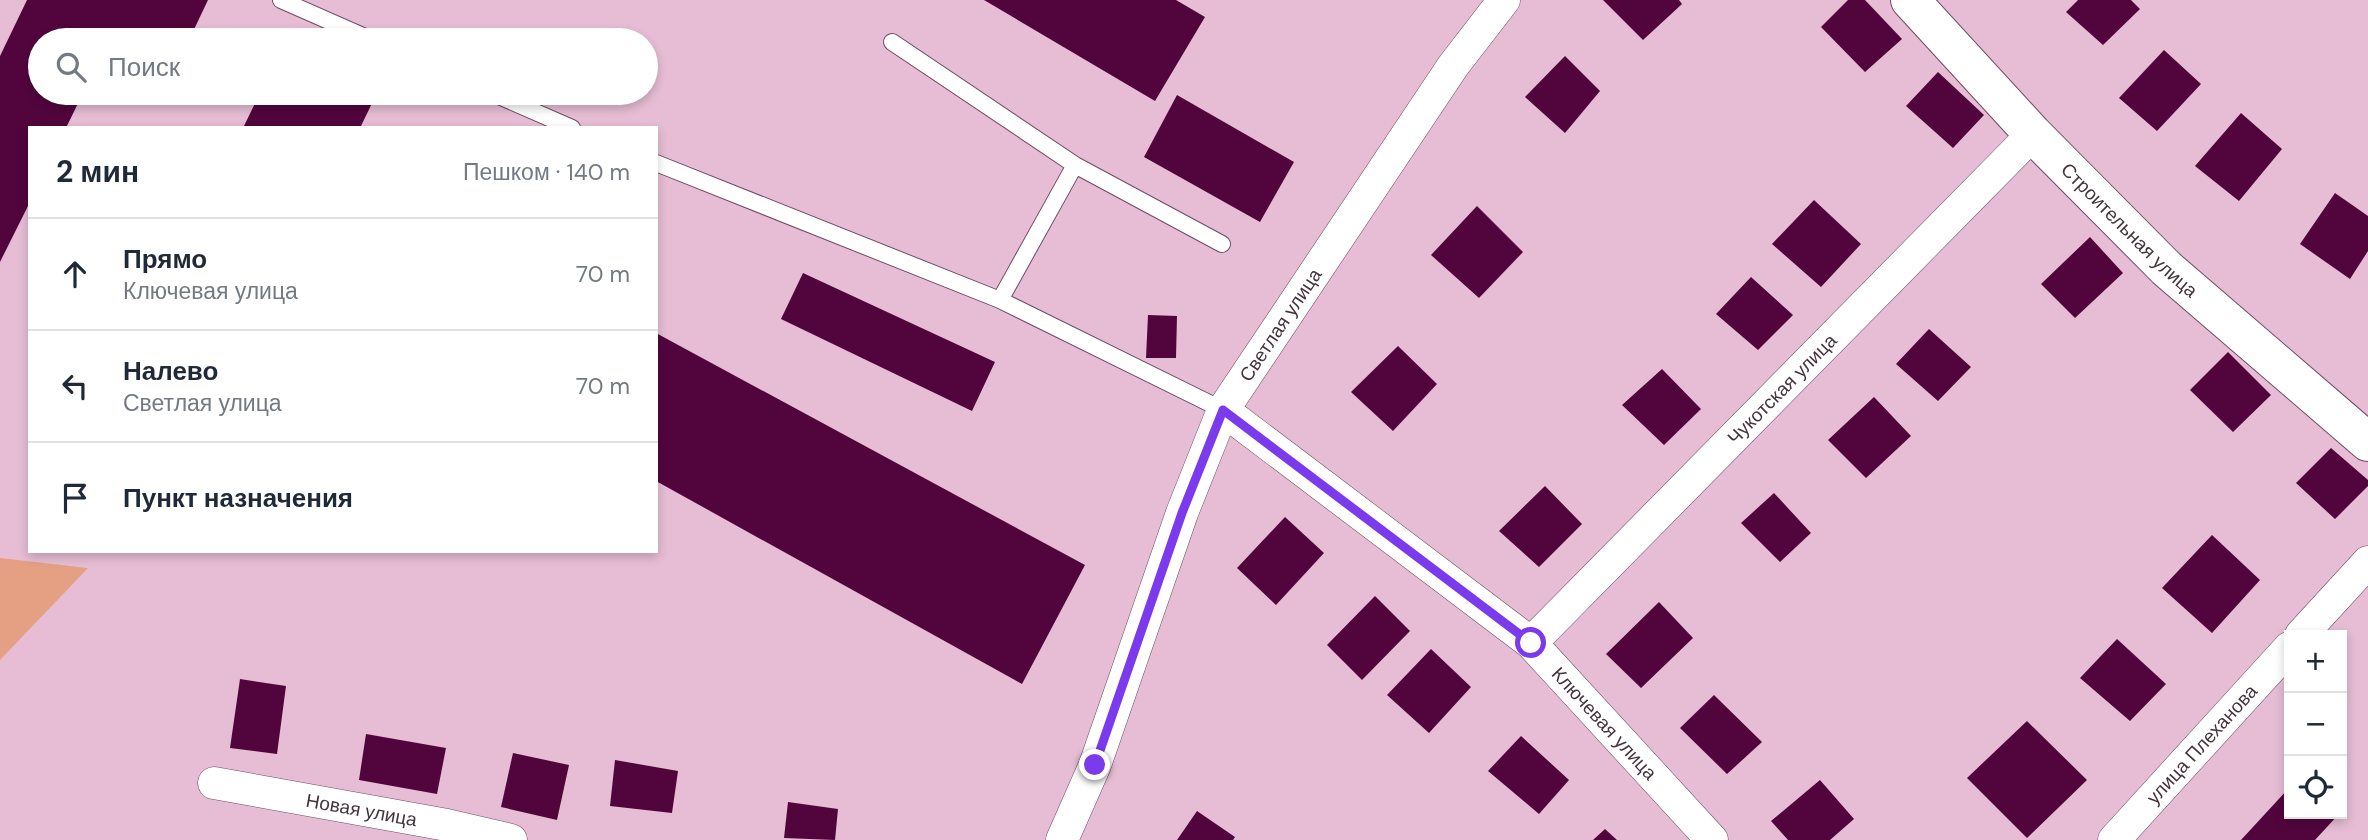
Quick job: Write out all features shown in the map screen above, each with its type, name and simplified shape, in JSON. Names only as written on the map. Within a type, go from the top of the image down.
[{"type":"street","name":"Светлая улица","points":[[1062,840],[1095,765],[1182,513],[1223,410],[1453,66],[1504,0]]},
{"type":"street","name":"Строительная улица","points":[[1910,0],[2033,134],[2166,268],[2368,442]]},
{"type":"street","name":"Чукотская улица","points":[[1531,643],[2033,134]]},
{"type":"street","name":"Ключевая улица","points":[[1223,410],[1531,643],[1712,840]]},
{"type":"street","points":[[2306,630],[2368,562]]},
{"type":"street","name":"улица Плеханова","points":[[2114,840],[2284,653]]},
{"type":"street","name":"Новая улица","points":[[214,783],[447,825],[511,840]]},
{"type":"lane","points":[[281,0],[345,28]]},
{"type":"lane","points":[[892,42],[1075,166],[1222,244]]},
{"type":"lane","points":[[519,105],[567,126]]},
{"type":"lane","points":[[658,164],[1000,300],[1223,410]]},
{"type":"lane","points":[[1000,300],[1075,166]]},
{"type":"shaded area","points":[[0,558],[88,568],[0,660]]},
{"type":"building","points":[[27,0],[208,0],[195,28],[28,28],[28,105],[77,105],[67,126],[28,126],[28,206],[0,262],[0,56]]},
{"type":"building","points":[[984,0],[1176,0],[1205,17],[1155,101]]},
{"type":"building","points":[[1603,0],[1679,0],[1682,4],[1643,40]]},
{"type":"building","points":[[1848,0],[1865,0],[1902,39],[1865,72],[1821,27]]},
{"type":"building","points":[[2078,0],[2131,0],[2140,9],[2103,45],[2066,12]]},
{"type":"building","points":[[2164,50],[2201,84],[2157,131],[2119,98]]},
{"type":"building","points":[[1565,56],[1600,91],[1565,133],[1525,97]]},
{"type":"building","points":[[1938,72],[1984,115],[1953,148],[1906,106]]},
{"type":"building","points":[[1177,95],[1294,162],[1260,222],[1144,157]]},
{"type":"building","points":[[254,105],[371,105],[361,126],[244,126]]},
{"type":"building","points":[[2241,113],[2282,149],[2239,201],[2195,166]]},
{"type":"building","points":[[2335,193],[2368,216],[2368,251],[2350,279],[2300,244]]},
{"type":"building","points":[[1814,200],[1861,244],[1821,287],[1772,244]]},
{"type":"building","points":[[1477,206],[1523,252],[1479,298],[1431,255]]},
{"type":"building","points":[[2090,237],[2123,273],[2075,318],[2041,284]]},
{"type":"building","points":[[803,273],[995,362],[972,411],[781,319]]},
{"type":"building","points":[[1751,277],[1793,315],[1758,350],[1716,314]]},
{"type":"building","points":[[1148,315],[1177,316],[1176,358],[1146,358]]},
{"type":"building","points":[[1929,329],[1971,367],[1938,401],[1896,364]]},
{"type":"building","points":[[658,334],[1085,565],[1022,684],[658,482]]},
{"type":"building","points":[[1398,346],[1437,384],[1393,431],[1351,392]]},
{"type":"building","points":[[2228,352],[2271,395],[2233,432],[2190,390]]},
{"type":"building","points":[[1662,369],[1701,409],[1664,445],[1622,405]]},
{"type":"building","points":[[1874,397],[1911,436],[1866,478],[1828,440]]},
{"type":"building","points":[[2331,448],[2368,480],[2368,486],[2335,519],[2296,483]]},
{"type":"building","points":[[1545,486],[1582,524],[1539,567],[1499,531]]},
{"type":"building","points":[[1774,493],[1811,533],[1780,562],[1741,523]]},
{"type":"building","points":[[1285,517],[1324,553],[1276,605],[1237,568]]},
{"type":"building","points":[[2212,535],[2260,580],[2212,633],[2162,588]]},
{"type":"building","points":[[1375,596],[1410,631],[1362,680],[1327,645]]},
{"type":"building","points":[[1659,602],[1693,638],[1641,688],[1606,654]]},
{"type":"building","points":[[2117,639],[2166,684],[2130,721],[2080,678]]},
{"type":"building","points":[[1431,649],[1471,687],[1429,733],[1387,695]]},
{"type":"building","points":[[240,679],[286,686],[277,754],[230,748]]},
{"type":"building","points":[[1714,695],[1762,742],[1727,774],[1680,728]]},
{"type":"building","points":[[2027,721],[2087,780],[2027,838],[1967,778]]},
{"type":"building","points":[[366,734],[446,748],[437,794],[359,780]]},
{"type":"building","points":[[1521,736],[1569,780],[1539,814],[1488,771]]},
{"type":"building","points":[[513,753],[569,765],[557,820],[501,807]]},
{"type":"building","points":[[615,760],[678,771],[672,813],[610,806]]},
{"type":"building","points":[[1820,780],[1854,819],[1830,840],[1788,840],[1771,821]]},
{"type":"building","points":[[2284,793],[2284,819],[2334,819],[2315,840],[2241,840]]},
{"type":"building","points":[[788,802],[838,809],[835,840],[784,838]]},
{"type":"building","points":[[1197,811],[1235,837],[1233,840],[1177,840]]},
{"type":"building","points":[[1605,829],[1617,840],[1593,840]]},
{"type":"route","points":[[1095,765],[1182,513],[1223,410],[1531,643]]}]
